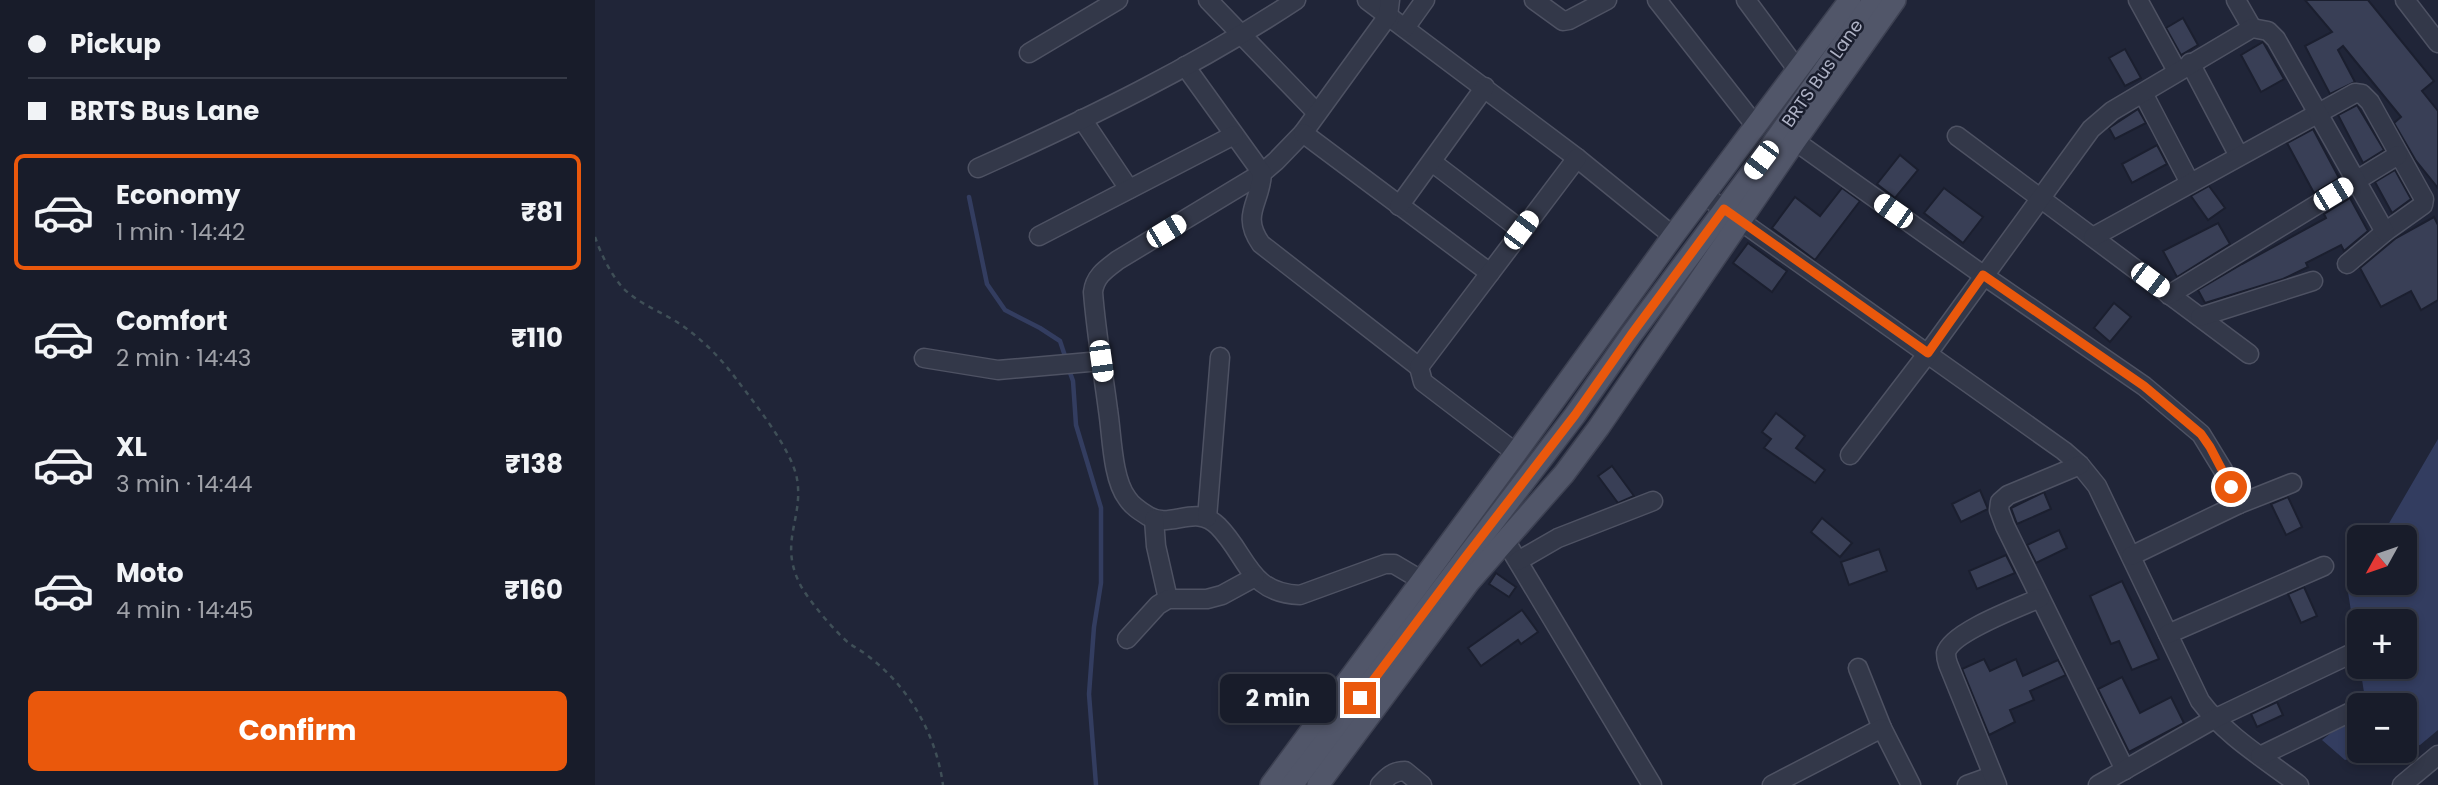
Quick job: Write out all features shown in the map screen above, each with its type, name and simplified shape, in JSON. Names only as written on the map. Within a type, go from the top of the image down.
[{"type":"main road","points":[[1271,785],[1673,236],[1850,0]]},
{"type":"main road","name":"BRTS Bus Lane","points":[[1292,785],[1732,215],[1874,0]]},
{"type":"main road","points":[[1318,785],[1461,593],[1564,474],[1599,427],[1732,215],[1795,141],[1895,0]]},
{"type":"street","points":[[1030,53],[1118,0]]},
{"type":"street","points":[[978,168],[1185,66],[1242,35],[1296,0]]},
{"type":"street","points":[[1367,0],[1389,8],[1405,28],[1577,158],[1673,236]]},
{"type":"street","points":[[1405,28],[1425,0]]},
{"type":"street","points":[[1534,0],[1563,21],[1607,0]]},
{"type":"street","points":[[1657,0],[1755,125]]},
{"type":"street","points":[[1747,0],[1797,69]]},
{"type":"street","points":[[2138,0],[2184,67],[2239,156]]},
{"type":"street","points":[[2236,0],[2252,28]]},
{"type":"street","points":[[2405,0],[2438,43]]},
{"type":"street","points":[[1219,3],[1242,35],[1317,113]]},
{"type":"street","points":[[1389,8],[1303,133],[1286,152],[1262,173],[1118,260],[1100,274],[1094,283],[1093,292],[1115,463],[1127,498],[1139,510],[1154,519],[1196,515],[1207,518],[1219,527],[1255,578],[1271,590],[1300,595],[1385,564],[1401,567],[1421,580]]},
{"type":"street","points":[[1850,455],[2091,129],[2112,111],[2252,28],[2267,31],[2276,39],[2385,232]]},
{"type":"street","points":[[1185,66],[1262,173],[1260,191],[1251,215],[1251,224],[1261,244],[1419,367],[1423,382],[1516,453]]},
{"type":"street","points":[[1399,206],[1485,87]]},
{"type":"street","points":[[2143,93],[2190,183]]},
{"type":"street","points":[[2093,237],[2355,93],[2363,94],[2370,102],[2424,199],[2423,205],[2347,264]]},
{"type":"street","points":[[1082,119],[1129,189]]},
{"type":"street","points":[[1303,133],[1490,273]]},
{"type":"street","points":[[1039,236],[1234,135]]},
{"type":"street","points":[[1957,136],[2249,355]]},
{"type":"street","points":[[1795,141],[2144,386],[2201,434],[2223,470],[2239,505]]},
{"type":"street","points":[[2169,295],[2398,155]]},
{"type":"street","points":[[1419,367],[1577,158]]},
{"type":"street","points":[[1432,162],[1521,230]]},
{"type":"street","points":[[1704,195],[2081,465],[2097,486],[2200,701],[2214,719],[2299,785]]},
{"type":"street","points":[[2200,317],[2313,281]]},
{"type":"street","points":[[1207,518],[1220,357]]},
{"type":"street","points":[[925,358],[998,370],[1101,361]]},
{"type":"street","points":[[2081,465],[2008,495],[2000,502],[1999,510],[2040,598],[2113,779],[2214,719],[2347,656]]},
{"type":"street","points":[[2131,556],[2292,483]]},
{"type":"street","points":[[1518,561],[1557,538],[1653,501]]},
{"type":"street","points":[[1154,519],[1156,546],[1168,599]]},
{"type":"street","points":[[1505,540],[1652,785]]},
{"type":"street","points":[[2168,634],[2324,566]]},
{"type":"street","points":[[1127,639],[1158,605],[1168,599],[1207,599],[1222,595],[1255,578]]},
{"type":"street","points":[[1967,785],[1994,780],[1946,654],[1954,641],[1970,630],[2040,598]]},
{"type":"street","points":[[1858,668],[1882,729],[1911,785]]},
{"type":"street","points":[[2260,756],[2347,714]]},
{"type":"street","points":[[1772,785],[1882,729]]},
{"type":"street","points":[[2402,785],[2438,755]]},
{"type":"street","points":[[1380,785],[1388,776],[1397,771],[1405,771],[1422,785]]},
{"type":"path","points":[[595,237],[621,286],[634,298],[679,323],[717,354],[786,450],[797,477],[798,490],[790,548],[793,570],[803,590],[849,643],[869,656],[906,695],[929,731],[943,785]]},
{"type":"water","points":[[2438,439],[2438,730],[2420,745],[2417,745],[2417,693],[2364,693],[2362,679],[2417,679],[2417,609],[2351,609],[2348,595],[2417,595],[2417,525],[2388,525]]},
{"type":"water","points":[[2347,720],[2347,760],[2322,740]]},
{"type":"building","points":[[2305,0],[2368,0],[2434,81],[2422,91],[2438,111],[2438,188],[2416,161],[2394,123],[2401,117],[2343,46],[2338,50],[2355,82],[2330,94],[2305,46],[2332,32]]},
{"type":"building","points":[[2183,18],[2198,45],[2181,55],[2166,28]]},
{"type":"building","points":[[2263,42],[2284,79],[2261,92],[2241,55]]},
{"type":"building","points":[[2125,49],[2141,78],[2125,86],[2109,58]]},
{"type":"building","points":[[2357,105],[2384,150],[2363,163],[2338,115]]},
{"type":"building","points":[[2138,109],[2146,123],[2115,139],[2109,128]]},
{"type":"building","points":[[2313,129],[2339,178],[2314,193],[2287,143]]},
{"type":"building","points":[[2157,145],[2167,164],[2132,183],[2122,164]]},
{"type":"building","points":[[1900,155],[1918,170],[1895,198],[1877,184]]},
{"type":"building","points":[[2395,170],[2411,199],[2392,213],[2375,182]]},
{"type":"building","points":[[2209,186],[2225,208],[2208,220],[2191,196]]},
{"type":"building","points":[[1842,188],[1860,201],[1815,260],[1772,228],[1795,197],[1820,216]]},
{"type":"building","points":[[1944,188],[1983,217],[1963,243],[1924,213]]},
{"type":"building","points":[[2350,198],[2368,231],[2344,251],[2341,245],[2306,263],[2308,267],[2283,279],[2205,303],[2198,290],[2326,218],[2324,214]]},
{"type":"building","points":[[2434,217],[2438,225],[2438,300],[2421,310],[2411,291],[2381,307],[2360,268],[2396,238]]},
{"type":"building","points":[[2218,223],[2230,244],[2177,277],[2163,251]]},
{"type":"building","points":[[1748,243],[1787,271],[1772,292],[1733,263]]},
{"type":"building","points":[[2114,303],[2131,317],[2110,342],[2094,328]]},
{"type":"building","points":[[1776,413],[1805,436],[1796,448],[1825,470],[1815,483],[1764,448],[1771,439],[1762,432]]},
{"type":"building","points":[[1612,466],[1634,496],[1618,503],[1598,476]]},
{"type":"building","points":[[1980,490],[1988,509],[1961,522],[1952,504]]},
{"type":"building","points":[[2044,492],[2051,509],[2017,524],[2011,508]]},
{"type":"building","points":[[2288,497],[2302,527],[2286,535],[2271,504]]},
{"type":"building","points":[[1822,518],[1852,543],[1840,557],[1811,532]]},
{"type":"building","points":[[2059,530],[2067,548],[2036,563],[2027,545]]},
{"type":"building","points":[[1879,549],[1887,571],[1849,585],[1841,562]]},
{"type":"building","points":[[2006,555],[2015,573],[1977,589],[1969,571]]},
{"type":"building","points":[[1496,573],[1516,587],[1509,597],[1489,584]]},
{"type":"building","points":[[2122,581],[2159,659],[2132,670],[2119,641],[2111,644],[2090,596]]},
{"type":"building","points":[[2304,587],[2317,616],[2301,623],[2288,594]]},
{"type":"building","points":[[1522,610],[1538,632],[1521,644],[1518,640],[1481,666],[1468,648]]},
{"type":"building","points":[[1984,659],[1990,671],[2016,659],[2023,676],[2058,660],[2066,675],[2030,691],[2034,700],[2010,710],[2015,722],[1989,735],[1962,669]]},
{"type":"building","points":[[2122,677],[2140,713],[2171,697],[2184,723],[2129,752],[2098,689]]},
{"type":"building","points":[[2277,702],[2283,715],[2257,727],[2251,714]]},
{"type":"waterway","points":[[969,197],[987,284],[1005,310],[1060,341],[1066,359]]},
{"type":"waterway","points":[[1068,367],[1073,381],[1076,425],[1101,508],[1101,583],[1094,627],[1089,694],[1096,785]]},
{"type":"route","points":[[1360,698],[1575,415],[1724,209],[1928,353],[1983,275],[2144,386],[2201,434],[2231,487]]}]
